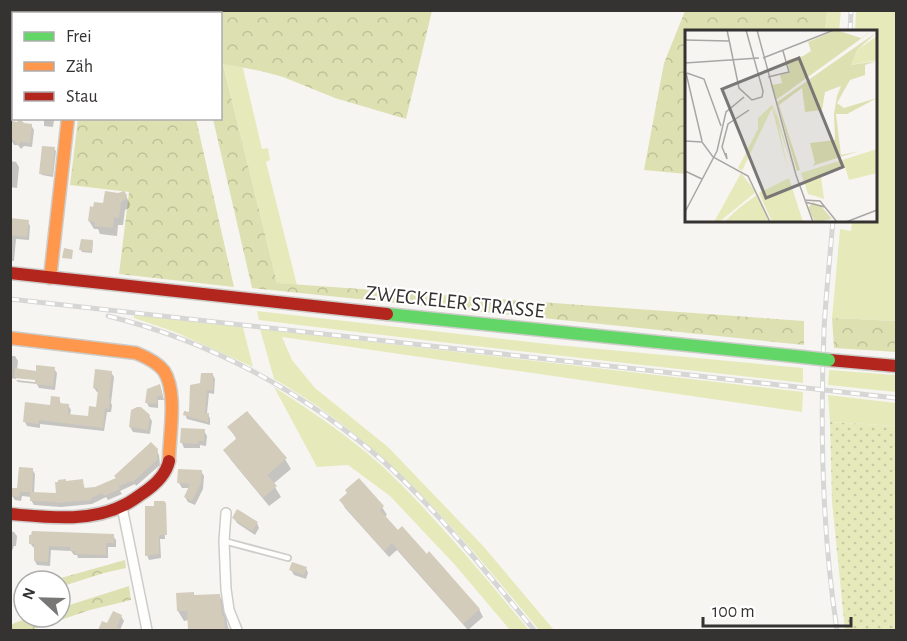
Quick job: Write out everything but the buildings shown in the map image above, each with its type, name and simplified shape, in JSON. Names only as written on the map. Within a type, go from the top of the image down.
[{"type":"street","points":[[50,278],[68,120]]},
{"type":"street","name":"ZWECKELER STRASSE","points":[[10,273],[897,366]]},
{"type":"street","points":[[10,338],[136,353],[151,360],[165,373],[172,394],[169,464],[164,474],[152,486],[122,507],[90,515],[43,517],[10,514]]},
{"type":"street","points":[[122,507],[147,630]]},
{"type":"street","points":[[226,513],[224,541],[226,589],[229,610],[237,630]]},
{"type":"lane","points":[[224,541],[288,558]]},
{"type":"green space","points":[[11,11],[172,12],[12,12],[11,94]]},
{"type":"green space","points":[[432,11],[406,119],[335,98],[283,77],[223,64],[277,283],[804,321],[804,345],[252,288],[213,120],[222,120],[222,12],[190,12]]},
{"type":"green space","points":[[685,11],[827,11],[825,30],[685,30],[685,174],[644,170],[664,63]]},
{"type":"green space","points":[[827,11],[841,11],[839,30],[825,30]]},
{"type":"green space","points":[[856,11],[896,11],[896,321],[832,318],[840,229],[851,231],[852,222],[877,222],[877,30],[855,30]]},
{"type":"green space","points":[[223,63],[243,68],[262,149],[268,148],[270,160],[266,162],[297,285],[277,283]]},
{"type":"green space","points":[[78,120],[196,120],[234,287],[119,274],[129,192],[70,185]]},
{"type":"green space","points":[[257,311],[557,345],[803,368],[803,383],[259,320]]},
{"type":"green space","points":[[134,315],[243,327],[253,367],[175,332],[134,318]]},
{"type":"green space","points":[[832,318],[896,321],[896,352],[834,348]]},
{"type":"green space","points":[[260,329],[803,392],[802,412],[282,337],[292,360],[315,388],[388,447],[484,547],[554,630],[539,630],[449,525],[386,461],[351,431],[274,379]]},
{"type":"green space","points":[[829,370],[896,375],[896,392],[828,385]]},
{"type":"green space","points":[[274,387],[343,434],[402,485],[529,630],[510,630],[455,565],[390,496],[348,465],[317,467]]},
{"type":"green space","points":[[828,395],[896,403],[896,426],[830,422]]},
{"type":"green space","points":[[830,422],[896,426],[896,630],[845,630],[832,502]]},
{"type":"green space","points":[[125,560],[126,568],[72,583],[72,575]]},
{"type":"green space","points":[[129,586],[131,600],[72,616],[72,604]]},
{"type":"green space","points":[[11,625],[12,629],[34,629],[11,630]]},
{"type":"railway","points":[[850,30],[851,10]]},
{"type":"railway","points":[[833,222],[824,330],[822,443],[828,556],[837,630]]},
{"type":"railway","points":[[10,299],[896,398]]},
{"type":"railway","points":[[108,316],[183,340],[254,372],[288,391],[353,436],[383,461],[423,501],[534,630]]},
{"type":"traffic: fast","points":[[387,314],[803,357]]},
{"type":"traffic: fast","points":[[803,357],[829,360]]},
{"type":"traffic: slow","points":[[50,278],[68,120]]},
{"type":"traffic: slow","points":[[10,338],[136,353],[158,365],[164,371],[171,391],[169,461]]},
{"type":"traffic: jam","points":[[10,273],[387,314]]},
{"type":"traffic: jam","points":[[829,360],[896,366]]},
{"type":"traffic: jam","points":[[10,514],[82,517],[111,511],[152,487],[163,475],[169,461]]}]
